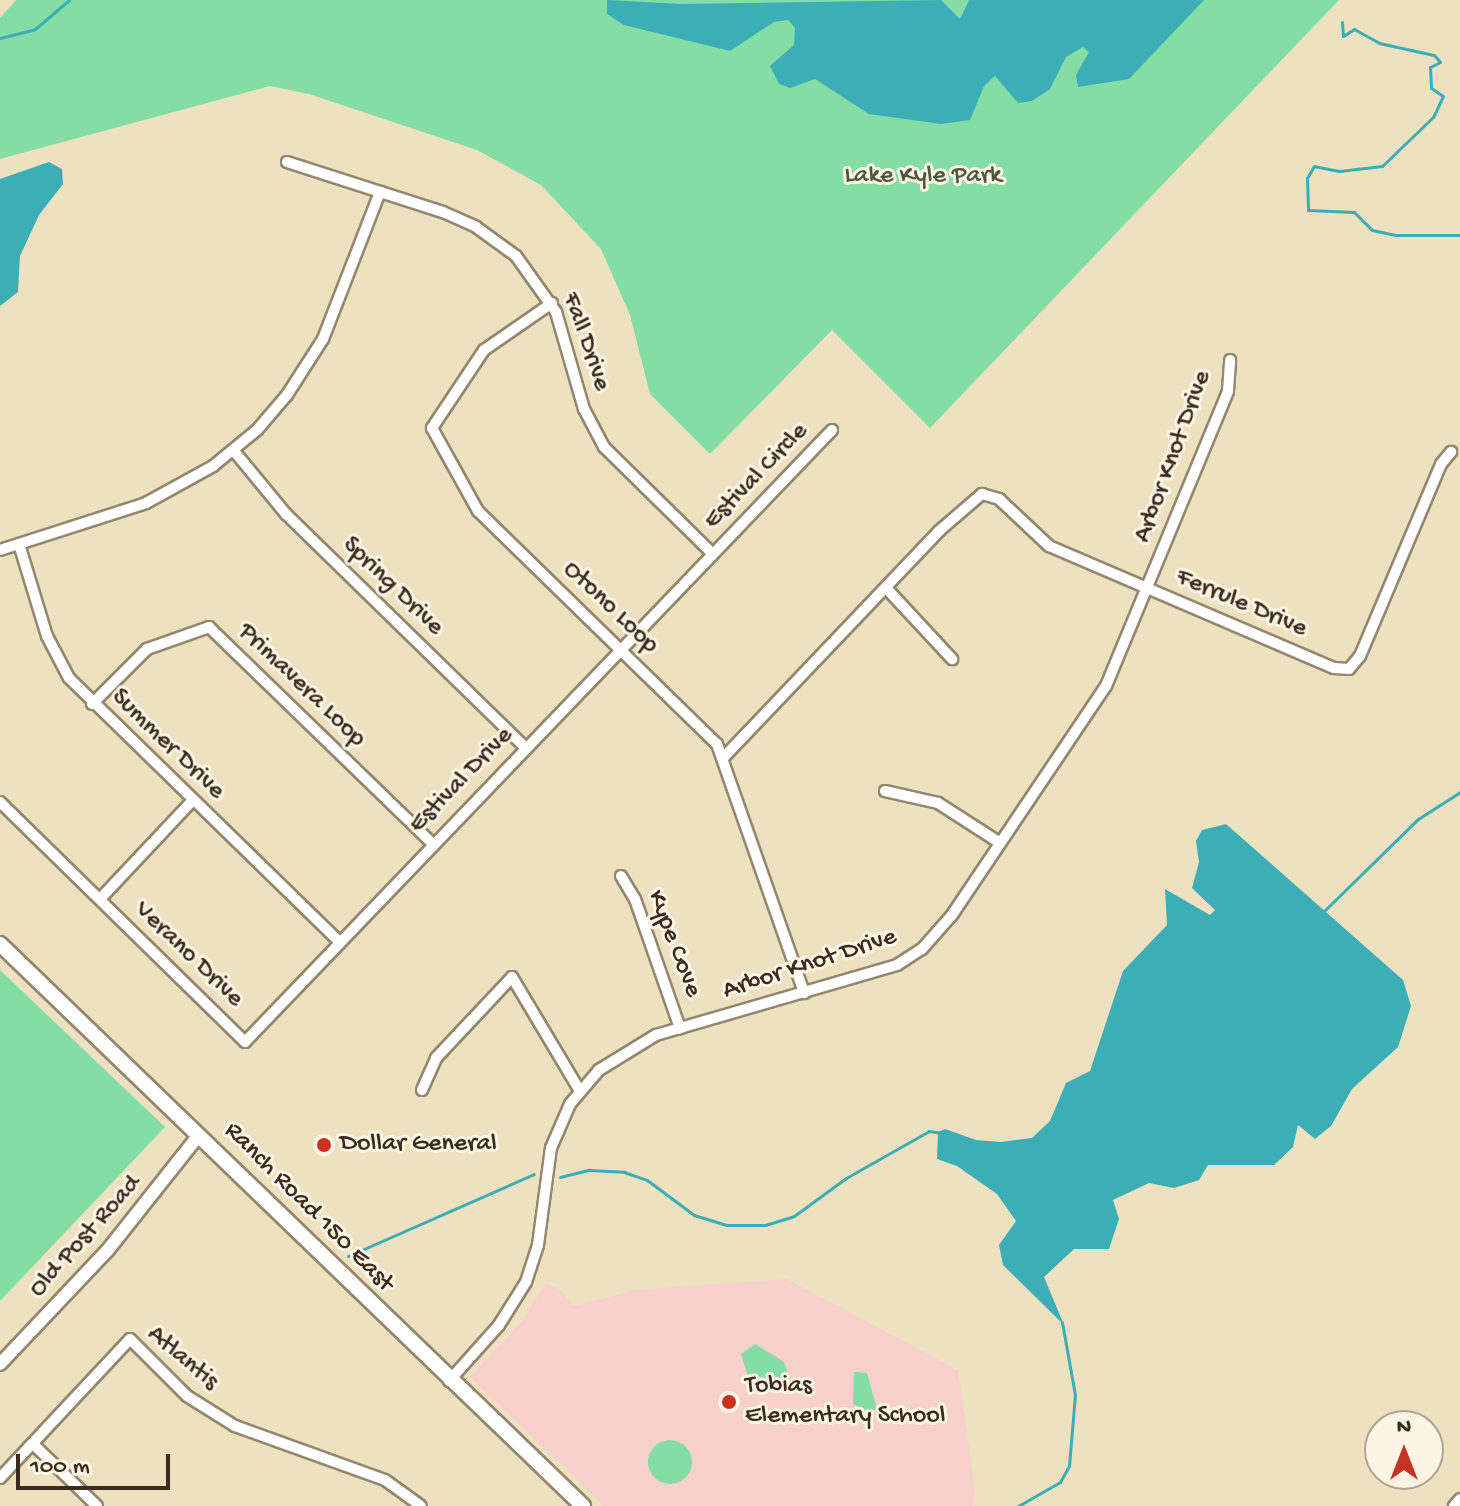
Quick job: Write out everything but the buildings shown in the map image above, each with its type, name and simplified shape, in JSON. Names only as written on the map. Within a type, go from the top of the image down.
[{"type":"main road","name":"Ranch Road 150 East","points":[[0,944],[449,1381],[583,1506]]},
{"type":"street","name":"Fall Drive","points":[[287,162],[443,212],[490,235],[528,268],[552,303],[584,409],[604,447],[713,554]]},
{"type":"street","points":[[0,550],[146,503],[234,451],[287,395],[318,348],[380,192]]},
{"type":"street","name":"Otono Loop","points":[[552,303],[484,350],[432,428],[478,511],[701,725],[724,757],[804,993]]},
{"type":"street","name":"Arbor Knot Drive","points":[[449,1381],[499,1325],[526,1282],[538,1245],[551,1148],[580,1091],[632,1045],[680,1028],[897,965],[922,949],[1000,843],[1103,693],[1228,391],[1230,360]]},
{"type":"street","name":"Estival Circle","points":[[713,554],[832,430]]},
{"type":"street","name":"Spring Drive","points":[[234,451],[286,514],[525,747]]},
{"type":"street","name":"Ferrule Drive","points":[[724,757],[971,500],[988,494],[1049,546],[1334,668],[1349,669],[1360,656],[1441,464],[1451,452]]},
{"type":"street","name":"Summer Drive","points":[[19,544],[54,653],[92,704],[340,942]]},
{"type":"street","name":"Estival Drive","points":[[245,1042],[432,843],[713,554]]},
{"type":"street","points":[[887,589],[952,659]]},
{"type":"street","name":"Primavera Loop","points":[[92,704],[147,649],[209,627],[432,843]]},
{"type":"street","points":[[885,791],[938,803],[1000,843]]},
{"type":"street","points":[[100,899],[192,801]]},
{"type":"street","name":"Verano Drive","points":[[0,802],[245,1042]]},
{"type":"street","name":"Kype Cove","points":[[621,876],[635,899],[680,1028]]},
{"type":"street","points":[[422,1090],[436,1058],[512,977],[580,1091]]},
{"type":"street","name":"Old Post Road","points":[[0,1364],[107,1251],[199,1135]]},
{"type":"street","name":"Atlantis","points":[[0,1478],[130,1339],[187,1396],[235,1426],[385,1480],[421,1506]]},
{"type":"street","points":[[33,1444],[97,1506]]},
{"type":"street","points":[[1454,1506],[1460,1499]]},
{"type":"shaded area","name":"Tobias Elementary School","points":[[787,1279],[958,1370],[975,1491],[972,1506],[604,1506],[470,1377],[522,1321],[546,1283],[561,1290],[574,1306],[635,1290]]},
{"type":"green space","name":"Lake Kyle Park","points":[[16,0],[1339,0],[930,428],[832,330],[710,454],[650,394],[630,315],[601,249],[541,185],[477,150],[309,94],[270,86],[0,159],[0,18]]},
{"type":"green space","points":[[0,970],[165,1127],[0,1301]]},
{"type":"green space","points":[[755,1344],[784,1362],[789,1376],[781,1389],[759,1391],[751,1386],[741,1354]]},
{"type":"green space","points":[[854,1372],[867,1373],[877,1409],[869,1412],[853,1404]]},
{"type":"green space","points":[[670,1440],[685,1447],[692,1462],[685,1477],[670,1484],[655,1477],[648,1462],[655,1447]]},
{"type":"water","points":[[607,0],[682,4],[941,0],[960,19],[969,0],[1204,0],[1129,79],[1078,87],[1076,75],[1089,52],[1083,47],[1066,57],[1050,89],[1032,101],[1018,103],[995,76],[984,86],[970,120],[941,124],[869,114],[815,79],[790,88],[779,84],[770,66],[794,45],[795,28],[788,20],[774,22],[730,51],[624,25],[607,14]]},
{"type":"water","points":[[49,162],[62,169],[63,184],[39,215],[20,256],[18,292],[0,306],[0,179]]},
{"type":"water","points":[[1226,824],[1403,980],[1411,1006],[1398,1047],[1352,1089],[1331,1126],[1315,1139],[1298,1125],[1293,1147],[1274,1165],[1208,1165],[1199,1180],[1174,1188],[1149,1183],[1113,1200],[1119,1219],[1109,1249],[1074,1249],[1044,1277],[1064,1325],[1003,1265],[999,1245],[1016,1221],[997,1194],[957,1166],[937,1159],[938,1132],[945,1129],[976,1140],[1001,1142],[1032,1138],[1050,1121],[1066,1083],[1090,1071],[1123,971],[1167,925],[1165,889],[1210,915],[1215,910],[1192,888],[1199,862],[1196,841],[1202,830]]},
{"type":"waterway","points":[[0,38],[35,29],[69,0]]},
{"type":"waterway","points":[[1342,22],[1343,36],[1354,29],[1379,43],[1434,55],[1440,62],[1430,67],[1431,88],[1443,96],[1433,117],[1382,166],[1339,171],[1314,166],[1307,178],[1308,210],[1354,212],[1372,230],[1396,235],[1460,235]]},
{"type":"waterway","points":[[1324,911],[1418,819],[1460,792]]},
{"type":"waterway","points":[[560,1177],[589,1170],[624,1172],[647,1180],[694,1215],[727,1225],[765,1225],[794,1216],[846,1178],[929,1131],[942,1133]]},
{"type":"waterway","points":[[348,1256],[534,1174]]},
{"type":"waterway","points":[[1018,1506],[1060,1482],[1069,1466],[1075,1395],[1062,1322]]},
{"type":"place","name":"Dollar General","points":[[324,1145]]},
{"type":"place","name":"Tobias Elementary School","points":[[729,1402]]}]
